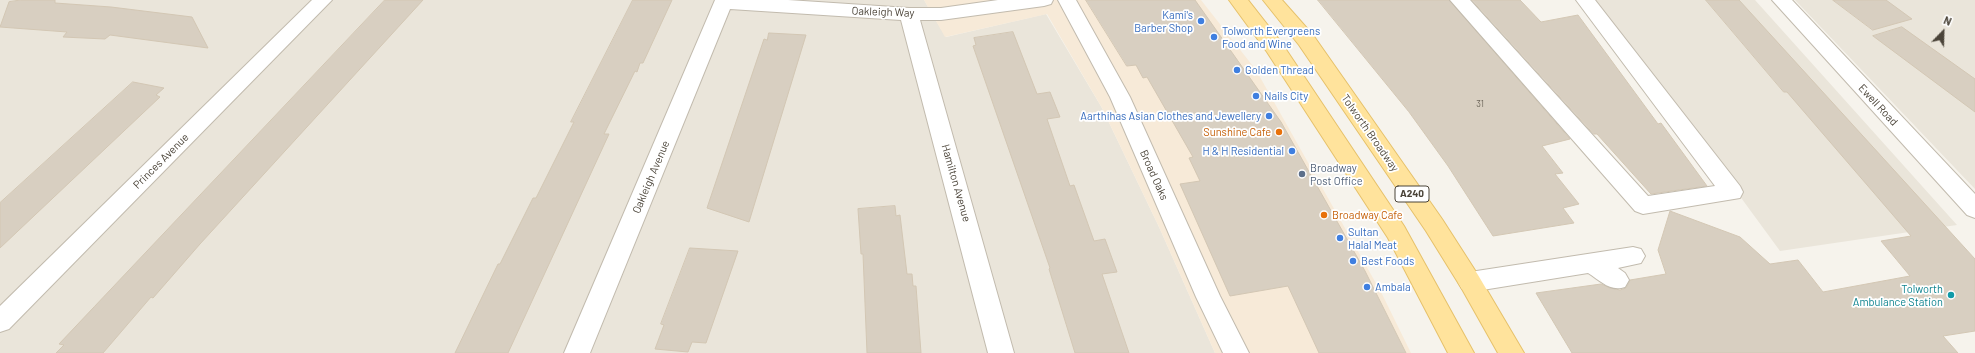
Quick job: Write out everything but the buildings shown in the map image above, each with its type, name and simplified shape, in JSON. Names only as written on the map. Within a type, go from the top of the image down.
[{"type":"main road","name":"A240","points":[[1238,0],[1274,47],[1396,232],[1461,353]]},
{"type":"main road","name":"Tolworth Broadway","points":[[1272,0],[1306,40],[1434,225],[1470,282],[1510,353]]},
{"type":"street","name":"Princes Avenue","points":[[0,322],[323,0]]},
{"type":"street","name":"Oakleigh Way","points":[[723,1],[909,14],[942,7],[1044,0]]},
{"type":"street","name":"Broad Oaks","points":[[1067,0],[1120,97],[1208,297],[1236,353]]},
{"type":"street","points":[[1459,0],[1643,205],[1732,192],[1585,0]]},
{"type":"street","name":"Ewell Road","points":[[1781,0],[1975,209]]},
{"type":"street","name":"Oakleigh Avenue","points":[[577,353],[723,1]]},
{"type":"street","name":"Hamilton Avenue","points":[[909,14],[1001,353]]},
{"type":"street","points":[[1470,282],[1633,256]]},
{"type":"street","points":[[1592,263],[1617,280]]},
{"type":"shaded area","points":[[0,0],[924,0],[946,37],[1046,14],[1102,108],[1159,227],[1215,353],[0,353]]},
{"type":"shaded area","points":[[924,0],[1201,0],[1256,70],[1382,294],[1411,353],[1215,353],[1159,227],[1102,108],[1047,14],[945,37]]},
{"type":"shaded area","points":[[1594,0],[1755,0],[1957,225],[1780,251],[1657,83]]},
{"type":"shaded area","points":[[1795,0],[1975,0],[1975,189]]},
{"type":"place","name":"Kami's Barber Shop","points":[[1201,21]]},
{"type":"place","name":"Tolworth Evergreens Food and Wine","points":[[1214,37]]},
{"type":"place","name":"Golden Thread","points":[[1237,70]]},
{"type":"place","name":"Nails City","points":[[1256,96]]},
{"type":"place","name":"Aarthihas Asian Clothes and Jewellery","points":[[1269,116]]},
{"type":"place","name":"Sunshine Cafe","points":[[1279,132]]},
{"type":"place","name":"H & H Residential","points":[[1292,151]]},
{"type":"place","name":"Broadway Post Office","points":[[1302,174]]},
{"type":"place","name":"Broadway Cafe","points":[[1324,215]]},
{"type":"place","name":"Sultan Halal Meat","points":[[1340,238]]},
{"type":"place","name":"Best Foods","points":[[1353,261]]},
{"type":"place","name":"Ambala","points":[[1367,287]]},
{"type":"place","name":"Tolworth Ambulance Station","points":[[1951,295]]}]
